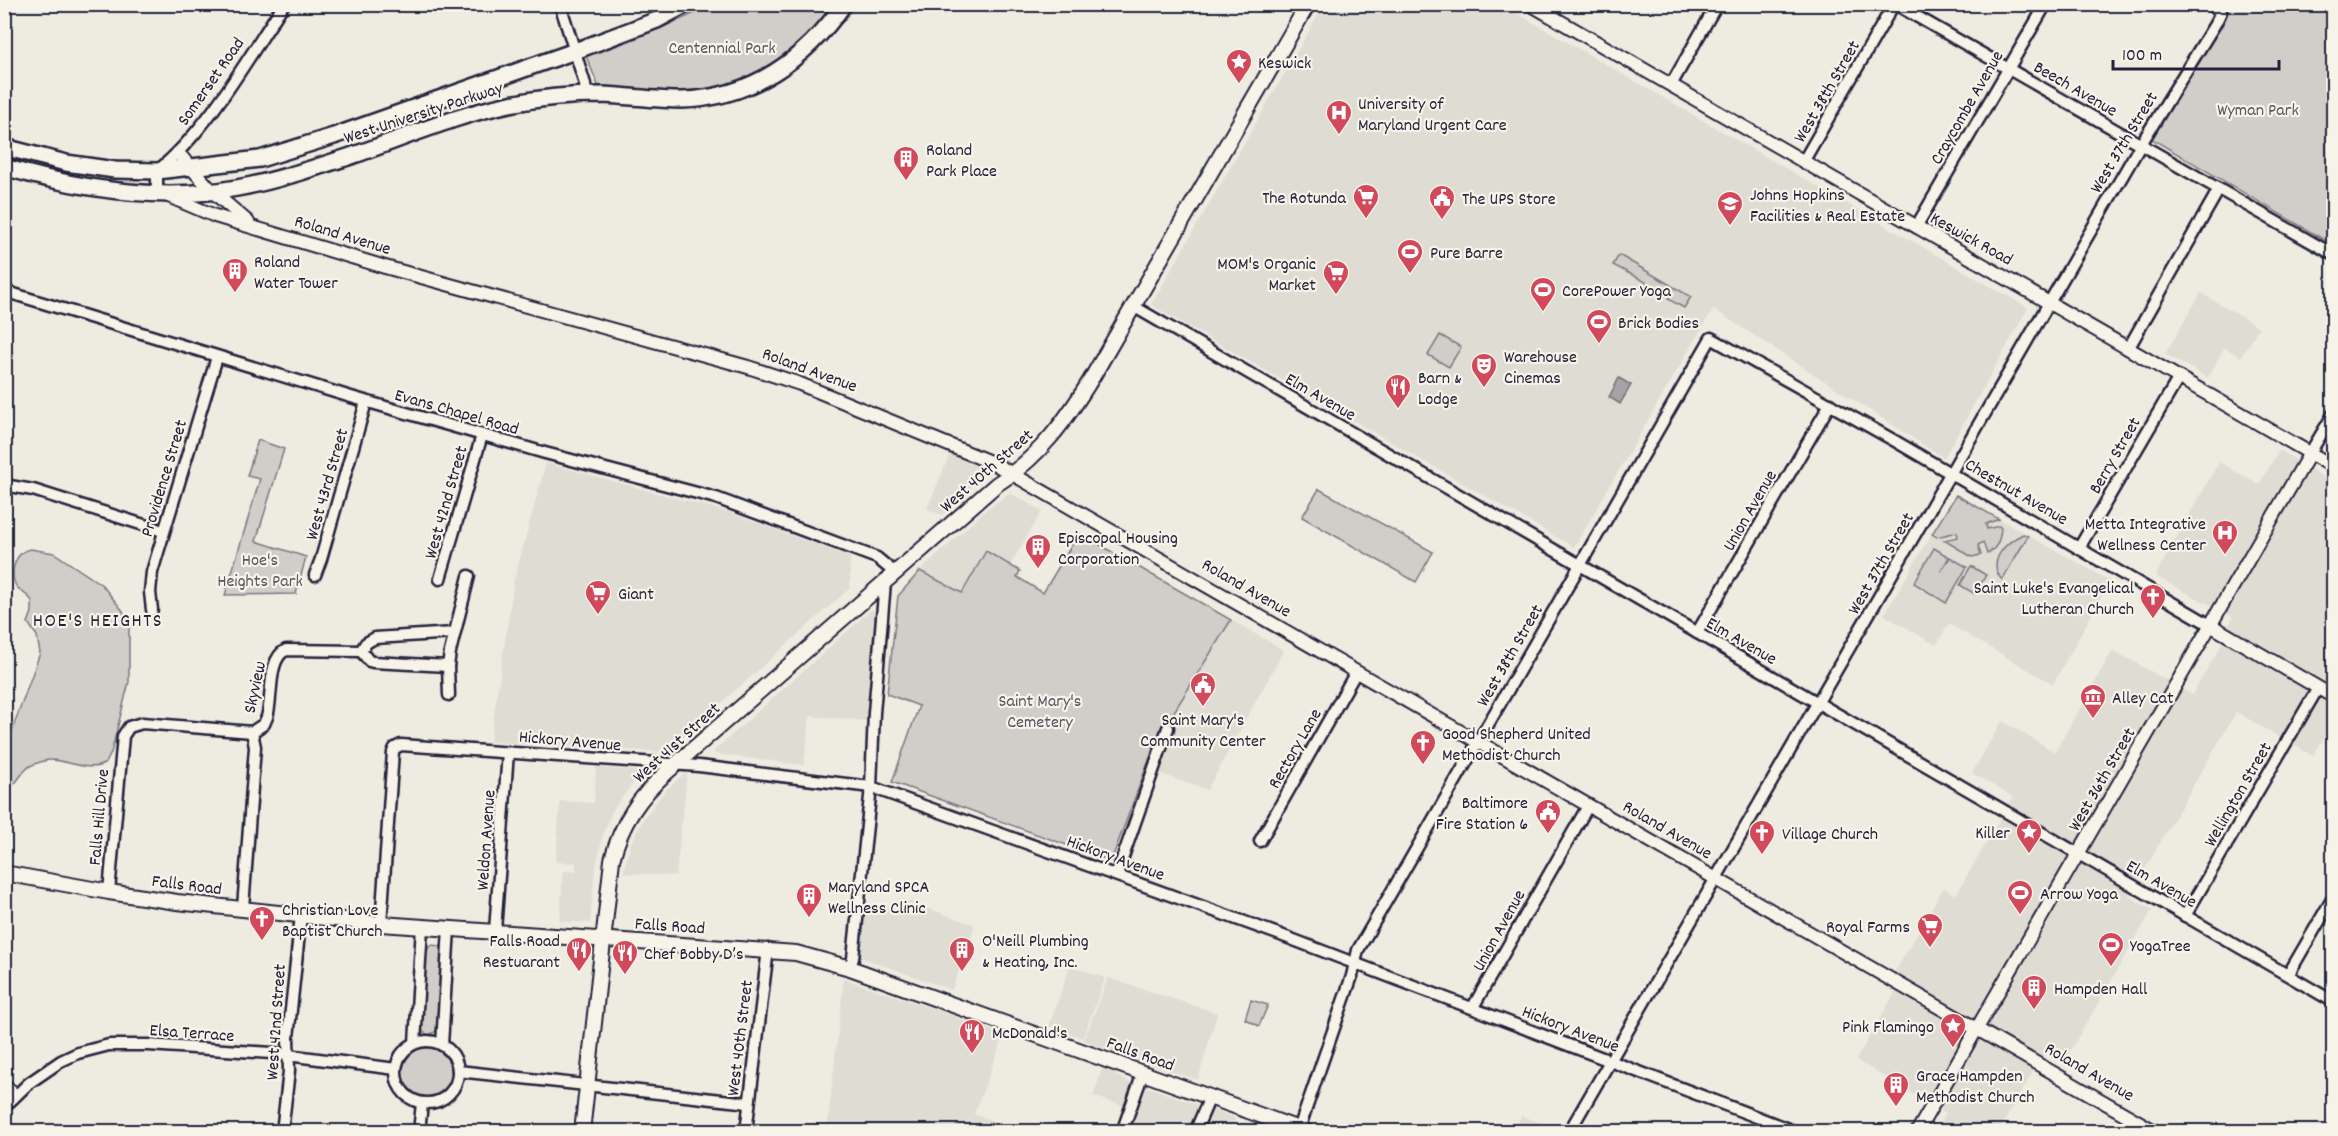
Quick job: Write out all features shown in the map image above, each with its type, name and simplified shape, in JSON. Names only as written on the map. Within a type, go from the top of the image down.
[{"type":"main road","name":"West University Parkway","points":[[192,168],[240,162],[290,151],[575,51],[657,20],[687,4]]},
{"type":"main road","name":"West University Parkway","points":[[160,194],[213,192],[265,182],[489,109],[538,99],[586,96],[683,100],[707,98],[748,87],[767,78],[809,44],[844,4]]},
{"type":"main road","name":"West 40th Street","points":[[890,577],[1042,448],[1066,419],[1308,4]]},
{"type":"main road","points":[[4,147],[46,159],[115,170],[157,171],[192,168]]},
{"type":"main road","name":"Roland Avenue","points":[[4,167],[62,182],[160,194]]},
{"type":"main road","name":"West 41st Street","points":[[582,1131],[612,860],[623,825],[643,796],[674,765],[890,577]]},
{"type":"main road","name":"Falls Road","points":[[4,873],[108,892],[381,924],[768,950],[810,956],[850,968],[1303,1130]]},
{"type":"street","name":"Somerset Road","points":[[157,171],[178,153],[209,114],[284,4]]},
{"type":"street","points":[[560,4],[585,84],[586,96]]},
{"type":"street","name":"Keswick Road","points":[[1530,4],[2334,467]]},
{"type":"street","points":[[1671,85],[1717,4]]},
{"type":"street","name":"Beech Avenue","points":[[1894,4],[2334,255]]},
{"type":"street","name":"West 38th Street","points":[[1803,162],[1894,4]]},
{"type":"street","name":"Craycombe Avenue","points":[[1916,227],[2046,4]]},
{"type":"street","name":"West 37th Street","points":[[1569,1131],[2141,144],[2221,12],[2209,4]]},
{"type":"street","name":"Roland Avenue","points":[[178,153],[213,192],[254,226]]},
{"type":"street","points":[[157,171],[160,194]]},
{"type":"street","points":[[2128,349],[2219,189]]},
{"type":"street","name":"Roland Avenue","points":[[160,194],[194,208],[385,267],[748,367],[800,384],[995,464],[2156,1131]]},
{"type":"street","name":"Evans Chapel Road","points":[[4,291],[366,402],[745,508],[877,558],[890,577]]},
{"type":"street","name":"Elm Avenue","points":[[1133,306],[2334,1002]]},
{"type":"street","name":"West 38th Street","points":[[1303,1130],[1358,950],[1711,338]]},
{"type":"street","name":"Chestnut Avenue","points":[[1711,338],[1951,473],[2334,697]]},
{"type":"street","name":"Providence Street","points":[[152,610],[150,592],[152,572],[217,357]]},
{"type":"street","name":"Berry Street","points":[[2079,548],[2178,379]]},
{"type":"street","name":"West 43rd Street","points":[[315,575],[366,402]]},
{"type":"street","name":"Union Avenue","points":[[1697,633],[1830,404]]},
{"type":"street","name":"West 36th Street","points":[[1917,1131],[2334,413]]},
{"type":"street","name":"West 42nd Street","points":[[440,579],[482,435]]},
{"type":"street","points":[[4,485],[41,493],[163,531]]},
{"type":"street","points":[[449,695],[448,666],[469,576]]},
{"type":"street","points":[[850,968],[853,958],[871,787],[873,713],[890,577]]},
{"type":"street","name":"Skyview","points":[[361,651],[366,643],[375,638],[454,633]]},
{"type":"street","name":"Skyview","points":[[361,651],[369,661],[373,662],[448,666]]},
{"type":"street","name":"Skyview","points":[[252,732],[264,724],[267,717],[274,665],[282,652],[361,651]]},
{"type":"street","name":"Rectory Lane","points":[[1260,841],[1356,672]]},
{"type":"street","name":"Wellington Street","points":[[2185,916],[2318,688]]},
{"type":"street","name":"Falls Hill Drive","points":[[108,892],[121,744],[123,735],[129,727],[142,723],[252,732]]},
{"type":"street","points":[[1117,874],[1168,728]]},
{"type":"street","points":[[243,908],[255,747],[252,732]]},
{"type":"street","name":"Hickory Avenue","points":[[381,924],[395,748],[400,745],[745,771],[871,787],[1117,874],[1796,1131]]},
{"type":"street","name":"Weldon Avenue","points":[[495,931],[508,752]]},
{"type":"street","name":"Union Avenue","points":[[1473,1007],[1588,806]]},
{"type":"street","points":[[2288,975],[2334,896]]},
{"type":"street","name":"West 42nd Street","points":[[282,1131],[289,1071],[288,1038],[301,915]]},
{"type":"street","points":[[415,1043],[422,927]]},
{"type":"street","points":[[442,1045],[448,928]]},
{"type":"street","name":"West 40th Street","points":[[746,1131],[768,950]]},
{"type":"street","points":[[429,1041],[442,1045],[453,1056],[458,1071],[456,1084],[448,1095],[436,1102],[422,1103],[404,1094],[397,1083],[396,1069],[404,1051],[415,1043],[429,1041]]},
{"type":"street","name":"Elsa Terrace","points":[[4,1107],[16,1095],[61,1061],[78,1053],[109,1045],[148,1045],[288,1056],[396,1069]]},
{"type":"street","points":[[458,1071],[749,1103]]},
{"type":"street","points":[[1122,1131],[1143,1073]]},
{"type":"street","points":[[4,1084],[16,1095]]},
{"type":"street","points":[[1195,1131],[1210,1097]]},
{"type":"street","points":[[419,1131],[422,1103]]},
{"type":"shaded area","points":[[1501,4],[2028,308],[1944,458],[1713,309],[1574,547],[1151,305],[1324,5]]},
{"type":"shaded area","points":[[2201,293],[2259,327],[2241,357],[2224,348],[2208,378],[2165,354]]},
{"type":"shaded area","points":[[1619,378],[1631,385],[1620,404],[1609,397]]},
{"type":"shaded area","points":[[2279,450],[2333,483],[2334,534],[2331,538],[2334,540],[2334,699],[2326,711],[2333,715],[2333,722],[2313,756],[2236,712],[2129,896],[2152,910],[2065,1060],[2046,1049],[1998,1132],[1936,1131],[1946,1114],[1856,1060],[1900,984],[1891,979],[1943,888],[1956,895],[2013,797],[1972,773],[2002,721],[2055,752],[2113,650],[2192,695],[2219,649],[2233,617],[2155,576],[2219,462],[2259,485]]},
{"type":"shaded area","points":[[950,454],[986,471],[942,515],[927,509]]},
{"type":"shaded area","points":[[546,463],[728,512],[850,557],[850,588],[673,746],[662,752],[490,742],[514,580]]},
{"type":"shaded area","points":[[1010,493],[1042,511],[1010,565],[986,551],[962,593],[920,571],[988,508]]},
{"type":"shaded area","points":[[1955,494],[2110,581],[2053,684],[1949,624],[1936,645],[1884,615]]},
{"type":"shaded area","points":[[871,610],[878,612],[878,631],[868,721],[810,716],[804,765],[715,754],[714,751]]},
{"type":"shaded area","points":[[1231,620],[1284,650],[1207,790],[1158,773],[1166,725]]},
{"type":"shaded area","points":[[596,767],[640,773],[612,811],[603,834],[595,871],[590,923],[560,921],[563,871],[576,872],[576,863],[556,862],[560,801],[594,803]]},
{"type":"shaded area","points":[[687,773],[676,876],[623,873],[631,843],[644,818],[664,792]]},
{"type":"shaded area","points":[[898,898],[975,925],[952,990],[860,957],[867,905],[895,907]]},
{"type":"shaded area","points":[[1070,966],[1105,978],[1083,1038],[1049,1026]]},
{"type":"shaded area","points":[[1108,978],[1217,1013],[1198,1080],[1123,1055],[1116,1076],[1132,1083],[1124,1106],[1093,1096],[1109,1050],[1084,1040]]},
{"type":"shaded area","points":[[844,979],[1004,1035],[974,1114],[993,1121],[989,1131],[827,1131]]},
{"type":"shaded area","points":[[1147,1087],[1199,1105],[1188,1131],[1130,1131]]},
{"type":"shaded area","points":[[1211,1108],[1235,1118],[1230,1131],[1202,1131]]},
{"type":"shaded area","points":[[1521,1116],[1563,1131],[1515,1131]]},
{"type":"green space","name":"Centennial Park","points":[[712,5],[837,5],[796,51],[751,82],[702,94],[607,91],[598,85],[586,56],[650,33]]},
{"type":"green space","name":"Wyman Park","points":[[2221,5],[2333,5],[2333,245],[2152,139],[2150,135],[2226,18],[2226,8]]},
{"type":"green space","points":[[1619,255],[1691,297],[1684,308],[1668,299],[1669,297],[1658,291],[1659,289],[1613,265]]},
{"type":"green space","points":[[1440,335],[1461,347],[1449,367],[1428,355]]},
{"type":"green space","name":"Hoe's Heights Park","points":[[258,440],[284,449],[256,541],[306,557],[296,594],[225,595],[260,479],[247,476]]},
{"type":"green space","points":[[1319,489],[1433,552],[1416,582],[1302,517]]},
{"type":"green space","points":[[1956,495],[1999,519],[1986,524],[1987,529],[1999,526],[2001,528],[1998,543],[1987,554],[1983,542],[1978,545],[1981,555],[1972,557],[1944,540],[1958,537],[1957,532],[1937,537],[1932,534]]},
{"type":"green space","name":"Saint Mary's Cemetery","points":[[1079,533],[1231,620],[1157,739],[1111,861],[892,782],[919,706],[887,694],[898,596],[920,571],[962,593],[986,551],[1020,571],[1017,577],[1043,593]]},
{"type":"green space","points":[[2023,534],[2028,536],[2002,580],[1996,566],[1997,559],[2010,542]]},
{"type":"green space","points":[[1934,548],[1949,557],[1941,571],[1950,557],[1967,567],[1946,603],[1914,583]]},
{"type":"green space","points":[[30,549],[54,553],[102,585],[123,611],[129,627],[129,682],[111,753],[106,763],[92,767],[50,760],[43,761],[28,767],[13,784],[5,787],[5,750],[40,653],[37,636],[28,623],[32,612],[32,601],[16,586],[13,573],[17,558]]},
{"type":"green space","points":[[1971,566],[1986,575],[1975,594],[1960,585]]},
{"type":"green space","points":[[431,945],[440,946],[443,950],[438,1027],[435,1032],[428,1035],[421,1030],[426,951]]},
{"type":"green space","points":[[1251,1000],[1268,1005],[1259,1026],[1245,1019]]},
{"type":"green space","points":[[427,1048],[445,1055],[452,1073],[445,1091],[427,1098],[409,1091],[402,1073],[409,1055]]},
{"type":"place","name":"Keswick","points":[[1239,85]]},
{"type":"place","name":"University of Maryland Urgent Care","points":[[1339,136]]},
{"type":"place","name":"Roland Park Place","points":[[906,182]]},
{"type":"place","name":"The Rotunda","points":[[1366,220]]},
{"type":"place","name":"The UPS Store","points":[[1442,221]]},
{"type":"place","name":"Johns Hopkins Facilities & Real Estate","points":[[1730,227]]},
{"type":"place","name":"Pure Barre","points":[[1410,275]]},
{"type":"place","name":"Roland Water Tower","points":[[235,294]]},
{"type":"place","name":"MOM's Organic Market","points":[[1336,296]]},
{"type":"place","name":"CorePower Yoga","points":[[1543,313]]},
{"type":"place","name":"Brick Bodies","points":[[1599,345]]},
{"type":"place","name":"Warehouse Cinemas","points":[[1484,389]]},
{"type":"place","name":"Barn & Lodge","points":[[1398,410]]},
{"type":"place","name":"Metta Integrative Wellness Center","points":[[2225,556]]},
{"type":"place","name":"Episcopal Housing Corporation","points":[[1038,570]]},
{"type":"place","name":"Giant","points":[[598,616]]},
{"type":"place","name":"Saint Luke's Evangelical Lutheran Church","points":[[2153,620]]},
{"type":"place","name":"Saint Mary's Community Center","points":[[1203,708]]},
{"type":"place","name":"Alley Cat","points":[[2093,720]]},
{"type":"place","name":"Good Shepherd United Methodist Church","points":[[1423,766]]},
{"type":"place","name":"Baltimore Fire Station 6","points":[[1548,835]]},
{"type":"place","name":"Killer","points":[[2029,855]]},
{"type":"place","name":"Village Church","points":[[1762,856]]},
{"type":"place","name":"Arrow Yoga","points":[[2020,916]]},
{"type":"place","name":"Maryland SPCA Wellness Clinic","points":[[809,919]]},
{"type":"place","name":"Christian Love Baptist Church","points":[[262,942]]},
{"type":"place","name":"Royal Farms","points":[[1930,949]]},
{"type":"place","name":"YogaTree","points":[[2111,968]]},
{"type":"place","name":"Falls Road Restuarant","points":[[579,973]]},
{"type":"place","name":"O'Neill Plumbing & Heating, Inc.","points":[[962,973]]},
{"type":"place","name":"Chef Bobby D’s","points":[[625,976]]},
{"type":"place","name":"Hampden Hall","points":[[2034,1011]]},
{"type":"place","name":"Pink Flamingo","points":[[1953,1049]]},
{"type":"place","name":"McDonald's","points":[[972,1055]]},
{"type":"place","name":"Grace Hampden Methodist Church","points":[[1896,1108]]},
{"type":"district","name":"HOE'S HEIGHTS","points":[[98,619]]}]
